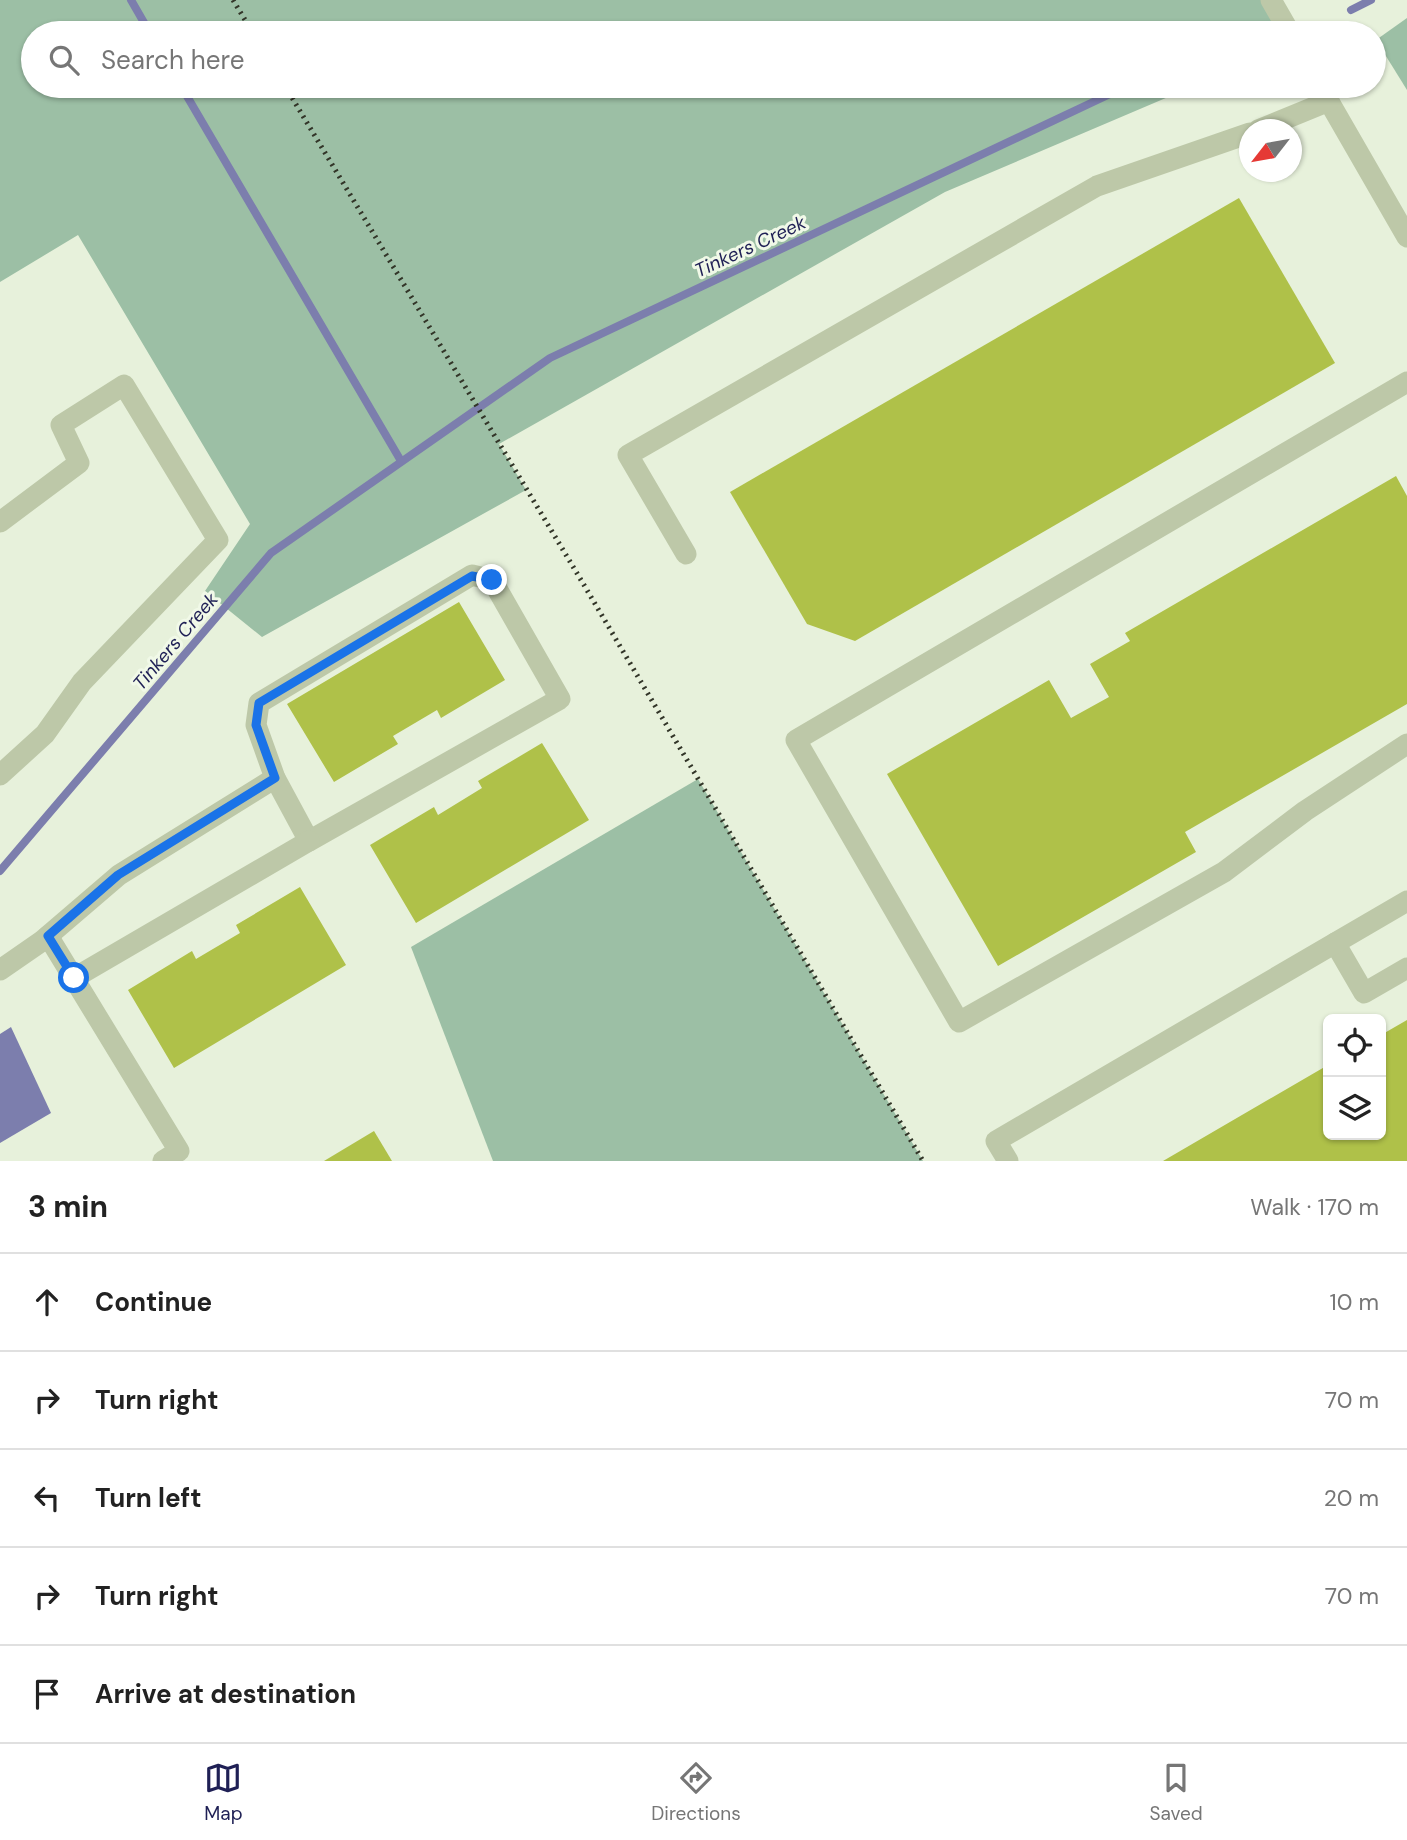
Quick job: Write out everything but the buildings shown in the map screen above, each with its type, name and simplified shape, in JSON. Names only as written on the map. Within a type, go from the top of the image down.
[{"type":"street","points":[[1271,0],[1283,21]]},
{"type":"street","points":[[1278,119],[1318,98]]},
{"type":"street","points":[[1327,98],[1407,237]]},
{"type":"street","points":[[686,554],[628,455],[1097,186],[1239,137]]},
{"type":"street","points":[[1407,382],[796,740],[960,1023],[1224,872],[1305,811],[1407,744]]},
{"type":"street","points":[[0,522],[79,463],[61,425],[124,385],[218,540],[82,682],[45,734],[0,775]]},
{"type":"street","points":[[74,978],[560,698],[492,580],[472,576],[259,703],[256,725],[275,778],[309,841]]},
{"type":"street","points":[[0,970],[48,936],[118,875],[275,778]]},
{"type":"street","points":[[1008,1161],[996,1141],[1407,901]]},
{"type":"street","points":[[48,936],[179,1151],[163,1161]]},
{"type":"street","points":[[1335,943],[1364,993],[1407,968]]},
{"type":"green space","points":[[0,0],[1271,0],[1283,21],[21,21],[21,98],[1166,98],[945,192],[499,444],[526,490],[262,637],[205,591],[250,524],[78,235],[0,282]]},
{"type":"green space","points":[[1407,18],[1407,90],[1386,56],[1386,33]]},
{"type":"green space","points":[[698,779],[923,1161],[493,1161],[411,947]]},
{"type":"water","points":[[11,1027],[51,1113],[0,1143],[0,1034]]},
{"type":"waterway","name":"Tinkers Creek","points":[[131,0],[143,21]]},
{"type":"waterway","name":"Tinkers Creek","points":[[1351,10],[1371,0]]},
{"type":"waterway","name":"Tinkers Creek","points":[[188,98],[401,461]]},
{"type":"waterway","name":"Tinkers Creek","points":[[0,871],[271,553],[550,358],[1102,98]]},
{"type":"railway","points":[[233,0],[246,21]]},
{"type":"railway","points":[[292,98],[584,585],[923,1161]]},
{"type":"route","points":[[74,978],[48,936],[118,875],[275,778],[256,725],[259,703],[472,576],[492,580]]}]
